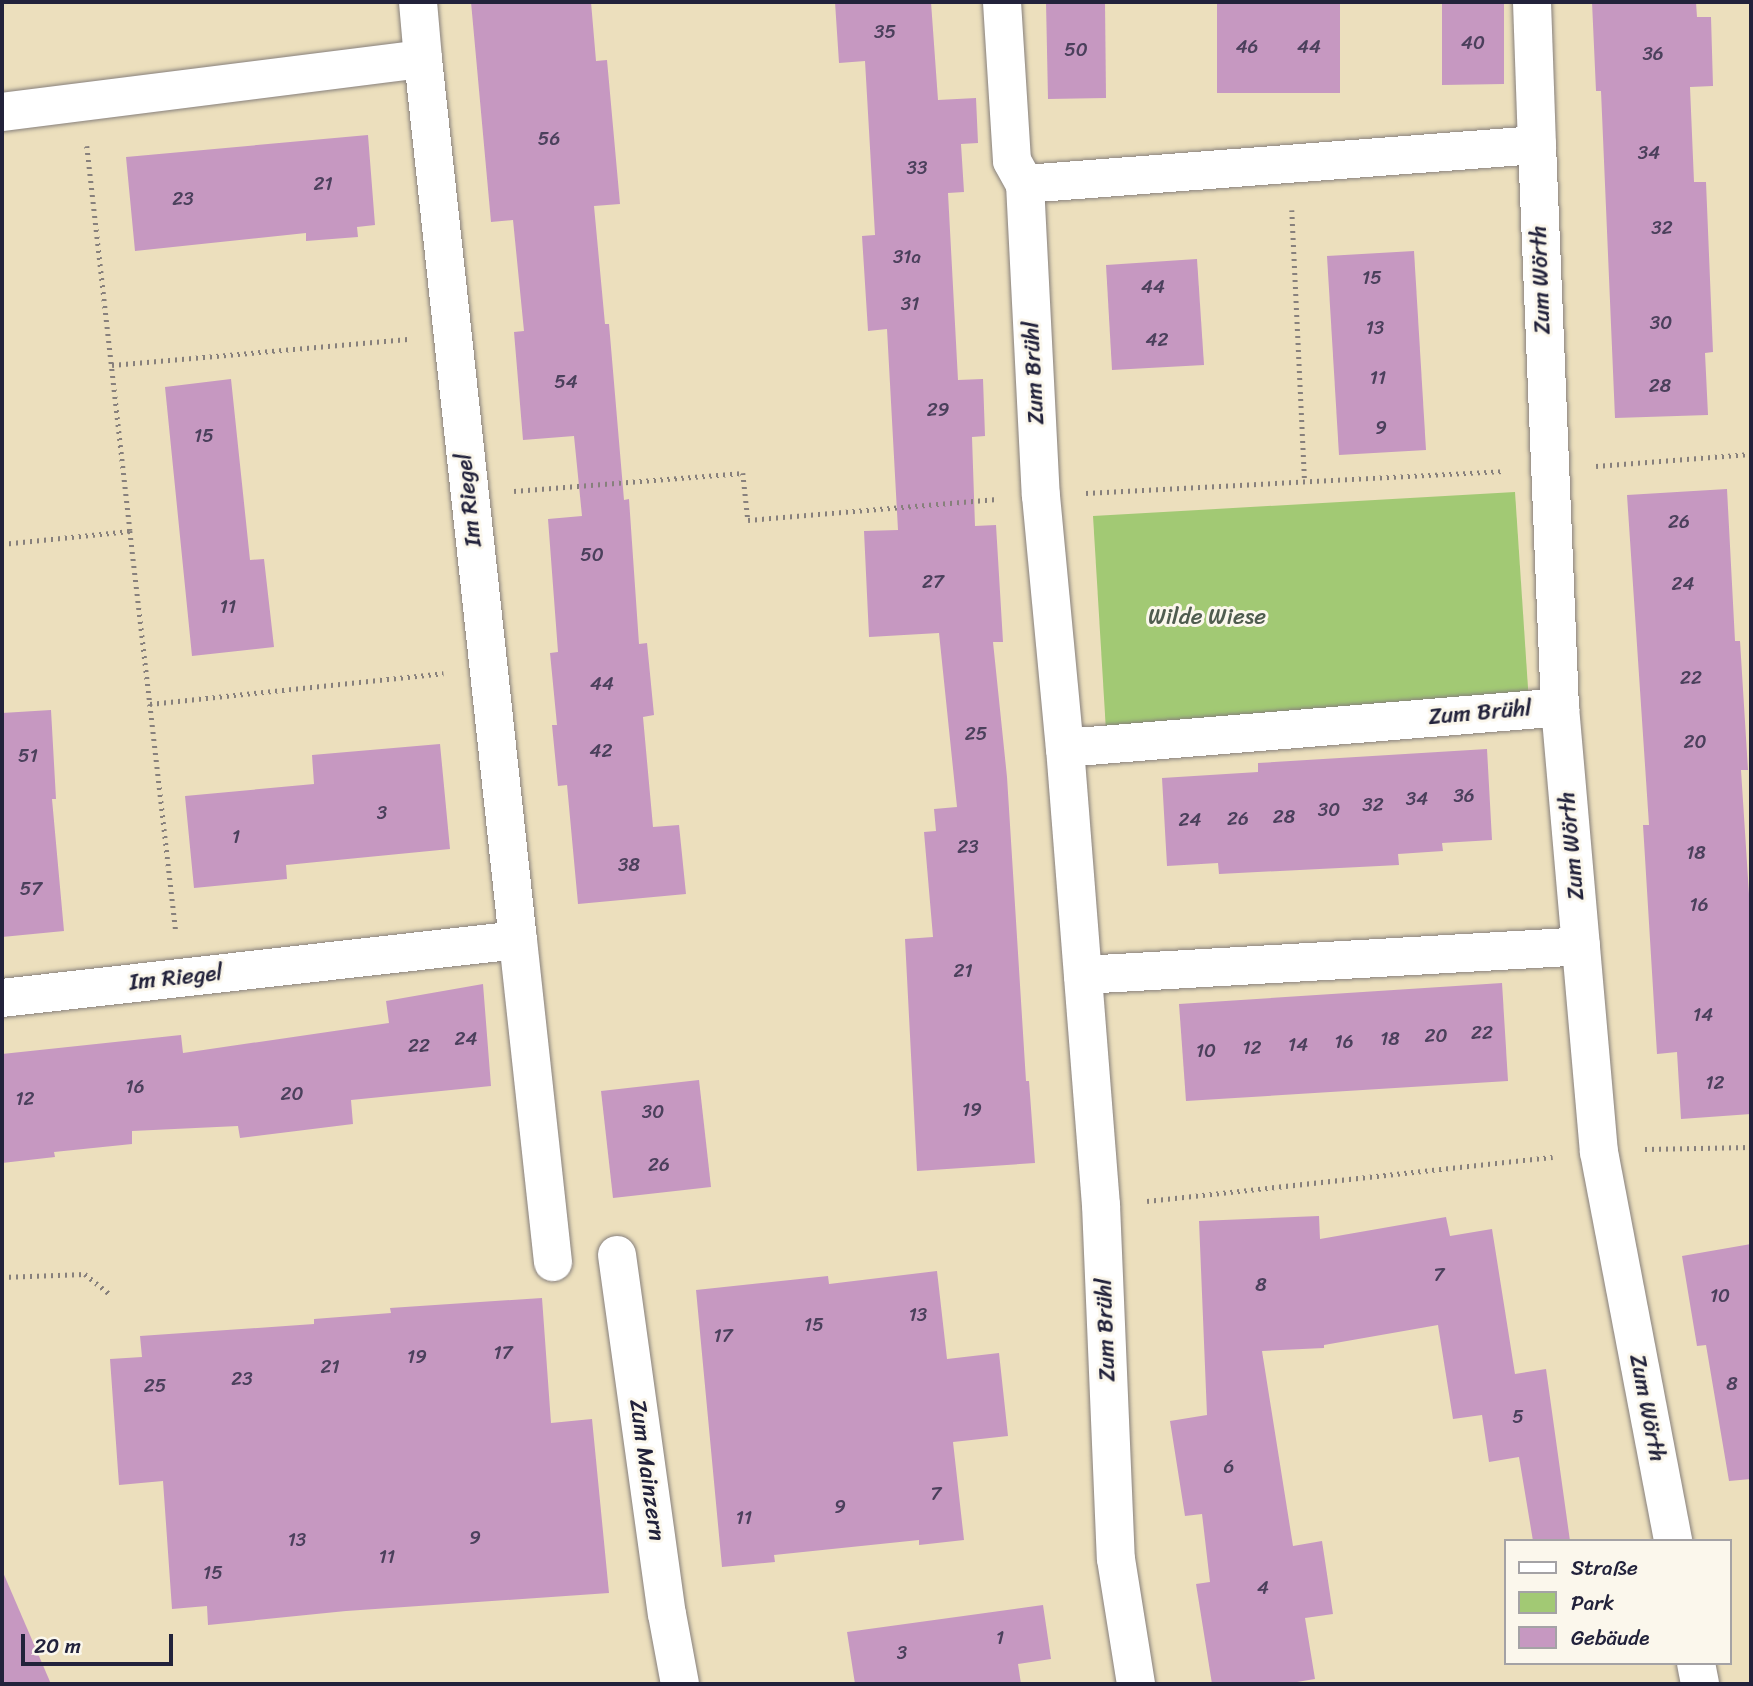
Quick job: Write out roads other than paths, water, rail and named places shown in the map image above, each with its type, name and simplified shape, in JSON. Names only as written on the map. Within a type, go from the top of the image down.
[{"type":"street","name":"Im Riegel","points":[[418,2],[451,335],[553,1262]]},
{"type":"street","name":"Zum Brühl","points":[[1002,2],[1012,161],[1025,184],[1041,496],[1065,748],[1101,1205],[1116,1559],[1136,1684]]},
{"type":"street","name":"Zum Wörth","points":[[1532,2],[1548,468],[1560,707],[1599,1152],[1673,1539]]},
{"type":"street","points":[[2,112],[424,59]]},
{"type":"street","points":[[1025,184],[1537,145]]},
{"type":"street","name":"Zum Brühl","points":[[1065,748],[1560,707]]},
{"type":"street","name":"Im Riegel","points":[[2,998],[518,940]]},
{"type":"street","points":[[1083,975],[1581,946]]},
{"type":"street","name":"Zum Mainzern","points":[[617,1255],[667,1614],[680,1684]]},
{"type":"street","points":[[1696,1665],[1700,1684]]},
{"type":"park label","name":"Wilde Wiese","points":[[1207,617]]}]
